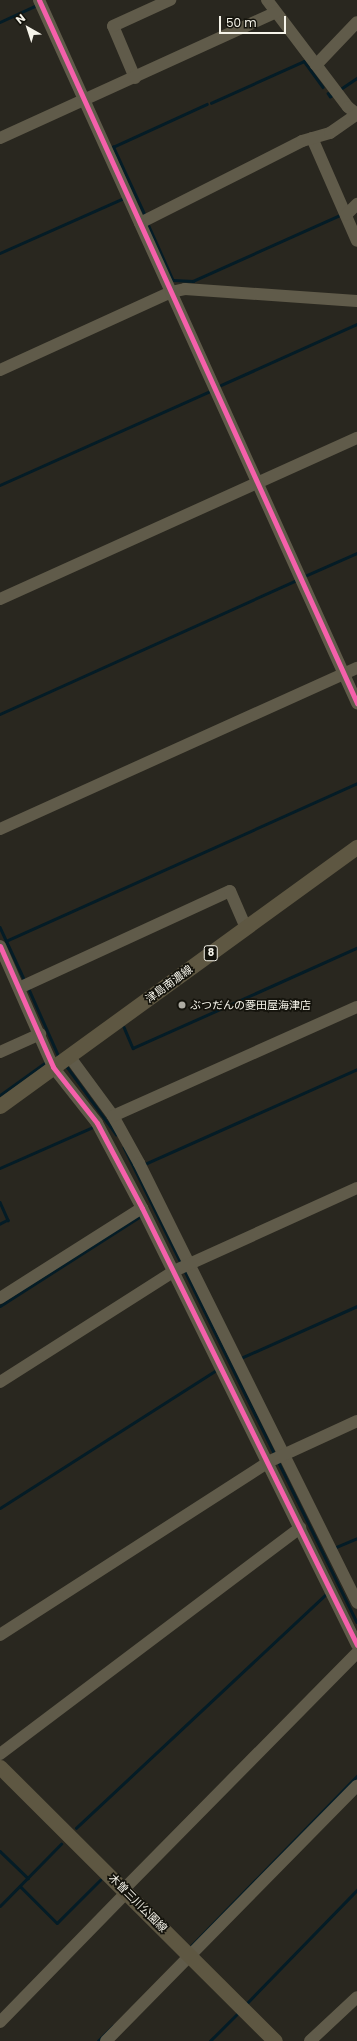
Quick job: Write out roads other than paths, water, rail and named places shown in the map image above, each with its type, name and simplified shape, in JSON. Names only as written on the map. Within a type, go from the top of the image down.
[{"type":"main road","name":"津島南濃線","points":[[0,1106],[357,847]]},
{"type":"main road","name":"木曽三川公園線","points":[[0,1767],[190,1954],[275,2041]]},
{"type":"street","points":[[39,0],[357,703]]},
{"type":"street","points":[[134,78],[113,26],[170,0]]},
{"type":"street","points":[[140,223],[312,138],[330,133],[357,114],[348,106],[267,0]]},
{"type":"street","points":[[0,138],[276,12]]},
{"type":"street","points":[[316,64],[357,22]]},
{"type":"street","points":[[312,138],[357,241]]},
{"type":"street","points":[[346,215],[357,204]]},
{"type":"street","points":[[0,370],[171,292],[185,289],[357,301]]},
{"type":"street","points":[[0,599],[357,438]]},
{"type":"street","points":[[0,829],[357,668]]},
{"type":"street","points":[[23,985],[230,892],[246,928]]},
{"type":"street","points":[[0,946],[23,985],[40,1034],[61,1062],[96,1123],[175,1271],[357,1645]]},
{"type":"street","points":[[113,1116],[357,1007]]},
{"type":"street","points":[[0,1052],[40,1034]]},
{"type":"street","points":[[61,1062],[113,1116],[357,1603]]},
{"type":"street","points":[[0,1382],[175,1271],[357,1188]]},
{"type":"street","points":[[0,1298],[142,1208]]},
{"type":"street","points":[[0,1635],[269,1462],[357,1421]]},
{"type":"street","points":[[0,1754],[300,1528]]},
{"type":"street","points":[[0,2022],[125,1890],[357,1653]]},
{"type":"street","points":[[106,2041],[357,1786]]},
{"type":"street","points":[[310,2041],[357,1997]]},
{"type":"waterway","points":[[0,22],[37,5]]},
{"type":"waterway","points":[[211,103],[304,61],[323,87]]},
{"type":"waterway","points":[[339,90],[357,78]]},
{"type":"waterway","points":[[328,93],[330,96],[333,95]]},
{"type":"waterway","points":[[145,216],[113,147],[207,104]]},
{"type":"waterway","points":[[0,253],[124,198]]},
{"type":"waterway","points":[[148,224],[173,280],[193,281],[340,215]]},
{"type":"waterway","points":[[219,386],[357,324]]},
{"type":"waterway","points":[[0,485],[212,390]]},
{"type":"waterway","points":[[305,576],[357,553]]},
{"type":"waterway","points":[[0,714],[297,580]]},
{"type":"waterway","points":[[6,941],[357,783]]},
{"type":"waterway","points":[[0,927],[25,981]]},
{"type":"waterway","points":[[124,1027],[133,1048],[357,948]]},
{"type":"waterway","points":[[28,987],[59,1057]]},
{"type":"waterway","points":[[0,1095],[46,1062]]},
{"type":"waterway","points":[[65,1064],[116,1134]]},
{"type":"waterway","points":[[145,1164],[357,1069]]},
{"type":"waterway","points":[[0,1168],[93,1127]]},
{"type":"waterway","points":[[124,1147],[181,1263]]},
{"type":"waterway","points":[[0,1202],[8,1220],[0,1224]]},
{"type":"waterway","points":[[0,1306],[141,1216]]},
{"type":"waterway","points":[[184,1269],[275,1455]]},
{"type":"waterway","points":[[241,1358],[357,1306]]},
{"type":"waterway","points":[[0,1508],[217,1370]]},
{"type":"waterway","points":[[278,1461],[357,1622]]},
{"type":"waterway","points":[[334,1548],[357,1538]]},
{"type":"waterway","points":[[76,1828],[327,1593]]},
{"type":"waterway","points":[[191,1946],[357,1776]]},
{"type":"waterway","points":[[0,1906],[61,1844]]},
{"type":"waterway","points":[[0,1851],[28,1878]]},
{"type":"waterway","points":[[20,1886],[57,1923],[100,1880]]},
{"type":"waterway","points":[[247,2003],[357,1890]]},
{"type":"waterway","points":[[210,2041],[237,2014]]},
{"type":"waterway","points":[[98,2041],[113,2026]]},
{"type":"place","name":"ぶつだんの菱田屋海津店","points":[[182,1005]]}]
